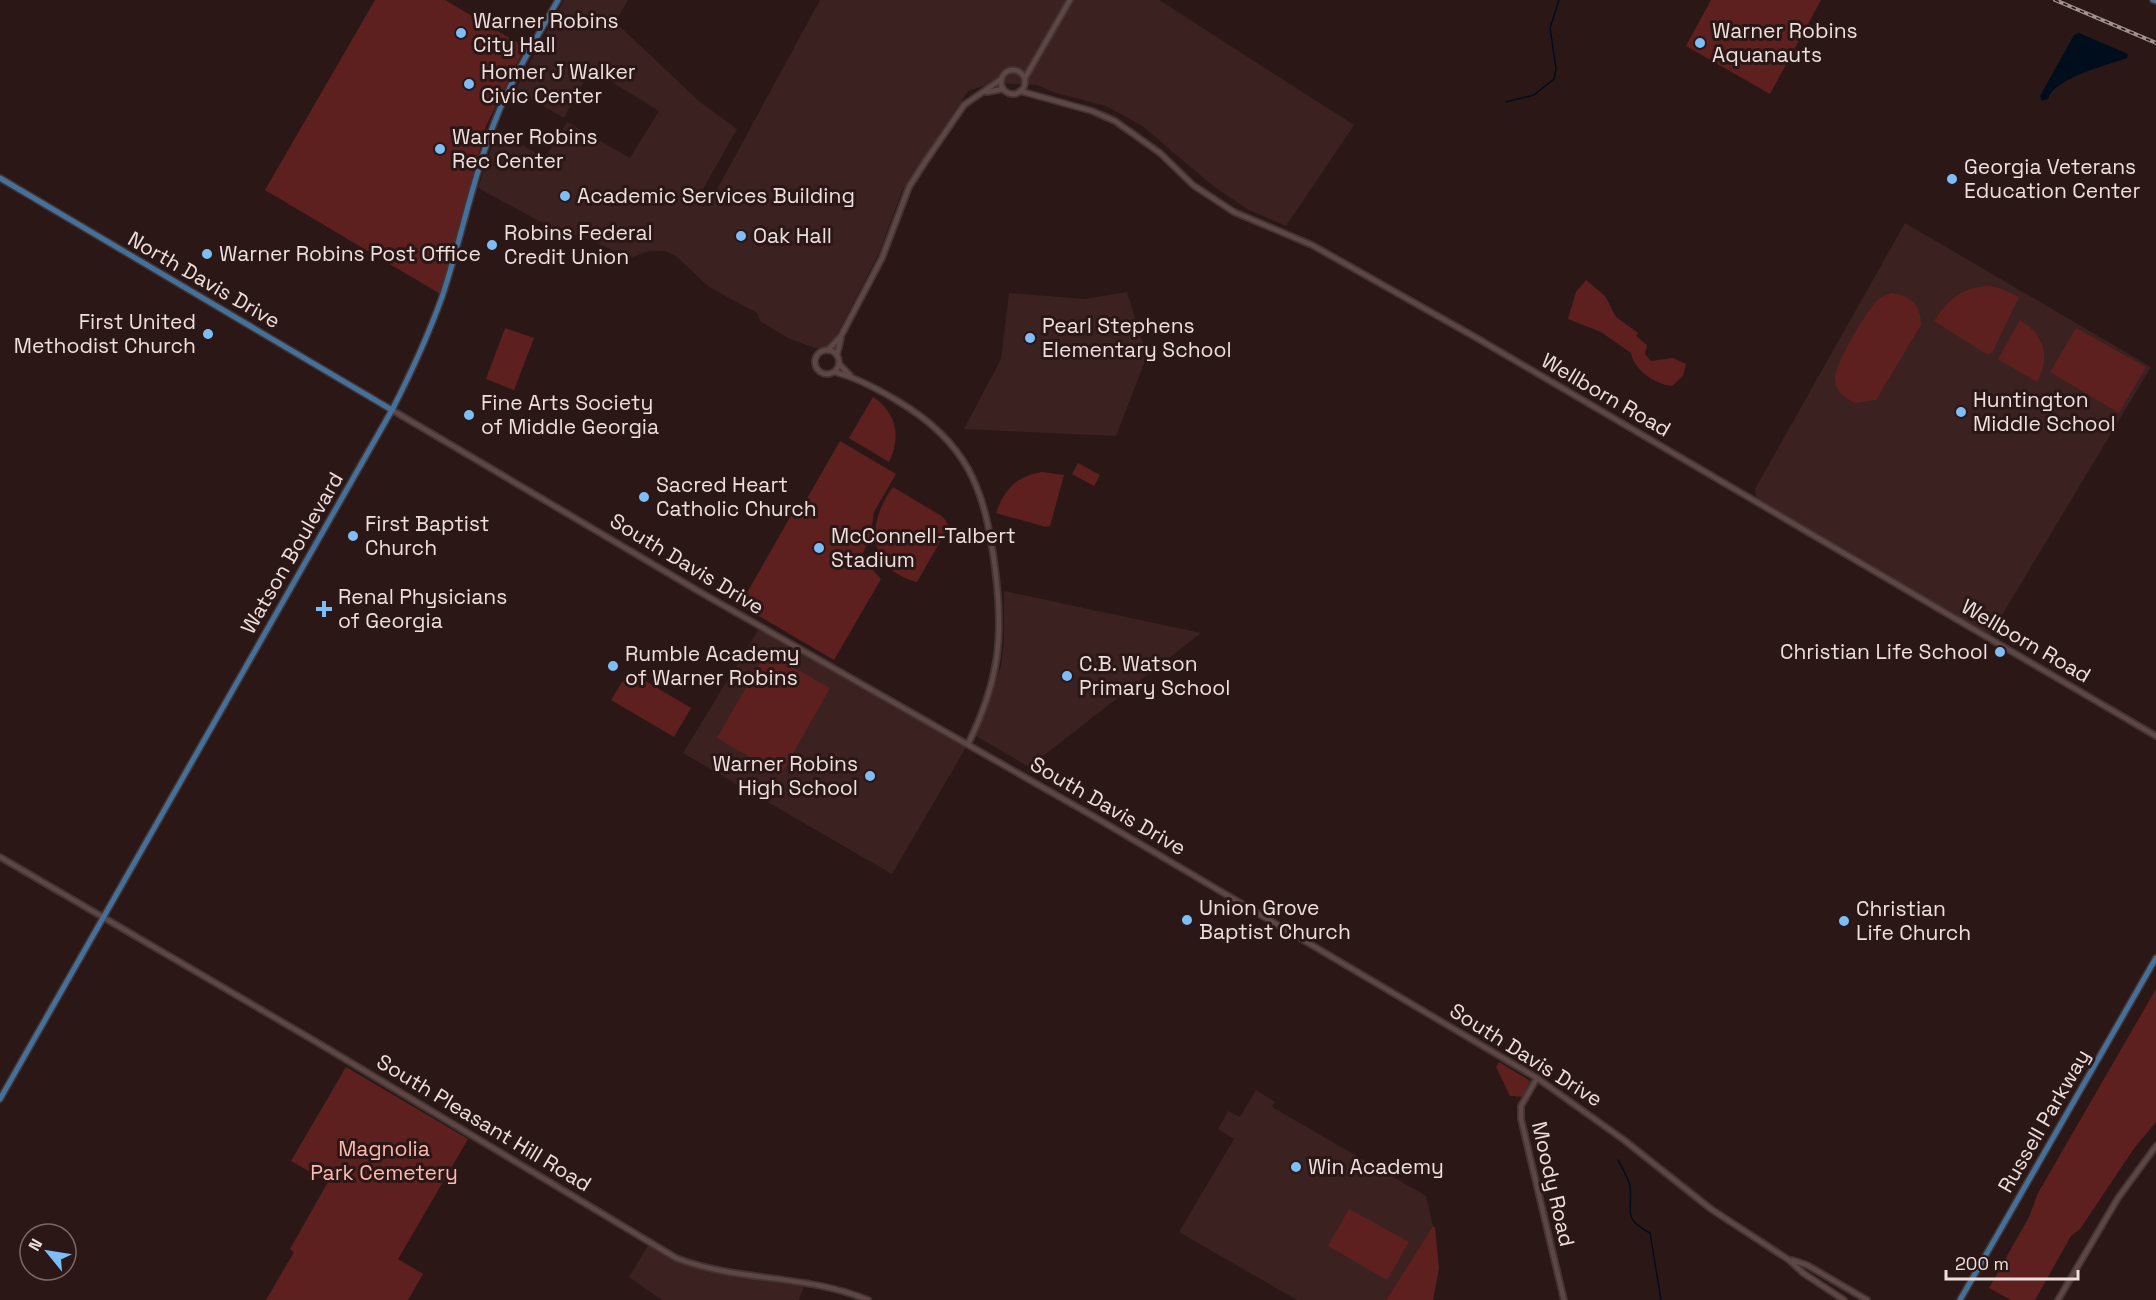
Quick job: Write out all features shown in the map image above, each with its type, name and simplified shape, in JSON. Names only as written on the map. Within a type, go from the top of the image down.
[{"type":"main road","name":"Watson Boulevard","points":[[0,1099],[392,410],[416,362],[442,295],[473,182],[493,125],[513,80],[558,0]]},
{"type":"main road","name":"North Davis Drive","points":[[0,178],[392,410]]},
{"type":"main road","name":"Russell Parkway","points":[[1960,1299],[2156,958]]},
{"type":"street","points":[[985,92],[1003,89],[1013,94],[1020,91],[1033,60],[1070,0]]},
{"type":"street","points":[[850,375],[835,372],[825,374],[816,368],[816,356],[828,350],[841,336],[882,258],[909,187],[963,105],[985,92],[1000,80],[1006,71],[1017,70],[1033,60]]},
{"type":"street","points":[[1017,70],[1025,78]]},
{"type":"street","points":[[1000,80],[1003,89]]},
{"type":"street","points":[[1024,85],[1038,96]]},
{"type":"street","name":"Wellborn Road","points":[[1020,91],[1092,111],[1123,125],[1160,153],[1193,185],[1234,212],[1312,244],[2156,736]]},
{"type":"street","points":[[841,336],[837,355],[839,364],[850,375],[935,426],[961,455],[974,476],[982,497],[992,541],[1001,633],[991,690],[968,744]]},
{"type":"street","points":[[828,350],[837,355]]},
{"type":"street","points":[[835,372],[839,364]]},
{"type":"street","name":"South Davis Drive","points":[[392,410],[798,649],[968,744],[1537,1078],[1624,1140],[1711,1209],[1789,1260],[1803,1273],[1844,1300]]},
{"type":"street","name":"South Pleasant Hill Road","points":[[0,857],[676,1258],[724,1273],[828,1286],[868,1300]]},
{"type":"street","name":"Moody Road","points":[[1537,1078],[1521,1106],[1521,1119],[1564,1300]]},
{"type":"street","points":[[2058,1300],[2118,1198],[2156,1146]]},
{"type":"street","name":"South Davis Drive","points":[[1789,1260],[1807,1264],[1867,1300]]},
{"type":"shaded area","points":[[564,0],[628,0],[615,22],[700,102],[737,129],[698,198],[709,204],[820,0],[1159,0],[1354,125],[1286,226],[1247,209],[1212,185],[1141,125],[1106,106],[1056,93],[1037,85],[992,83],[968,91],[902,191],[879,253],[831,346],[823,349],[815,348],[790,339],[761,322],[757,313],[709,287],[676,256],[665,251],[649,251],[633,257],[619,253],[588,239],[554,229],[478,188],[497,131],[545,158],[567,122],[630,158],[659,111],[591,69],[564,118],[515,90]]},
{"type":"shaded area","name":"Huntington Middle School","points":[[1905,223],[2151,367],[1990,635],[1758,502],[1756,496],[1755,489]]},
{"type":"shaded area","points":[[1127,292],[1147,356],[1116,436],[964,429],[1001,359],[1009,293],[1084,299]]},
{"type":"shaded area","points":[[1004,591],[1201,633],[1029,767],[976,736],[1001,666],[1004,641]]},
{"type":"shaded area","points":[[760,627],[968,744],[892,874],[683,753]]},
{"type":"shaded area","name":"Win Academy","points":[[1256,1090],[1275,1102],[1272,1107],[1426,1196],[1433,1226],[1386,1300],[1297,1300],[1179,1232],[1234,1139],[1218,1129],[1228,1111],[1240,1117]]},
{"type":"shaded area","points":[[649,1244],[676,1262],[804,1286],[799,1300],[662,1300],[629,1277]]},
{"type":"green space","points":[[375,0],[445,0],[525,47],[486,126],[442,295],[265,190]]},
{"type":"green space","points":[[1711,0],[1821,0],[1770,94],[1686,46]]},
{"type":"green space","points":[[1586,280],[1605,296],[1616,317],[1638,333],[1636,336],[1647,345],[1645,354],[1651,361],[1673,358],[1686,364],[1683,376],[1672,386],[1665,385],[1646,375],[1636,365],[1631,353],[1601,332],[1568,319],[1576,292]]},
{"type":"green space","points":[[1989,286],[2019,297],[1992,353],[1986,354],[1934,321],[1945,306],[1963,292]]},
{"type":"green space","points":[[1891,293],[1904,296],[1914,302],[1921,318],[1921,325],[1876,400],[1855,403],[1839,391],[1835,380],[1836,373],[1845,350],[1867,314],[1879,299]]},
{"type":"green space","points":[[2020,320],[2035,332],[2043,347],[2044,364],[2037,382],[1998,359]]},
{"type":"green space","points":[[505,328],[534,338],[514,390],[486,379]]},
{"type":"green space","points":[[2076,328],[2146,367],[2119,413],[2050,372]]},
{"type":"green space","points":[[873,397],[887,410],[894,426],[895,444],[889,462],[849,438]]},
{"type":"green space","name":"McConnell-Talbert Stadium","points":[[840,441],[896,474],[874,512],[870,538],[861,557],[881,579],[834,660],[740,605],[793,512],[798,514]]},
{"type":"green space","points":[[1078,463],[1100,475],[1094,486],[1072,474]]},
{"type":"green space","points":[[1042,472],[1064,475],[1050,526],[1046,527],[996,513],[1003,497],[1013,485],[1025,477]]},
{"type":"green space","points":[[893,487],[943,517],[949,526],[917,582],[901,576],[888,567],[880,556],[876,543],[878,515]]},
{"type":"green space","points":[[766,652],[830,688],[781,775],[717,738]]},
{"type":"green space","points":[[629,671],[691,708],[674,737],[611,700]]},
{"type":"green space","points":[[2156,989],[2156,1122],[2135,1147],[2080,1229],[2071,1236],[2035,1300],[2011,1300],[1989,1288],[2029,1217],[2038,1193]]},
{"type":"green space","points":[[1499,1062],[1530,1081],[1523,1097],[1510,1096],[1496,1067]]},
{"type":"green space","name":"Magnolia Park Cemetery","points":[[346,1067],[468,1139],[398,1259],[423,1274],[408,1300],[266,1300],[294,1252],[290,1249],[328,1182],[291,1161]]},
{"type":"green space","points":[[1349,1209],[1409,1242],[1387,1280],[1328,1246]]},
{"type":"green space","points":[[1433,1226],[1439,1268],[1433,1300],[1386,1300]]},
{"type":"water","points":[[2079,33],[2128,54],[2127,58],[2071,79],[2052,91],[2048,99],[2042,101],[2040,96],[2074,35]]},
{"type":"waterway","points":[[1506,102],[1534,95],[1554,79],[1556,69],[1550,28],[1559,0]]},
{"type":"waterway","points":[[1618,1160],[1630,1186],[1630,1214],[1635,1223],[1650,1233],[1661,1300]]},
{"type":"railway","points":[[2055,0],[2156,43]]},
{"type":"place","name":"Warner Robins City Hall","points":[[461,33]]},
{"type":"place","name":"Warner Robins Aquanauts","points":[[1700,43]]},
{"type":"place","name":"Homer J Walker Civic Center","points":[[469,84]]},
{"type":"place","name":"Warner Robins Rec Center","points":[[440,149]]},
{"type":"place","name":"Georgia Veterans Education Center","points":[[1952,179]]},
{"type":"place","name":"Academic Services Building","points":[[565,196]]},
{"type":"place","name":"Oak Hall","points":[[741,236]]},
{"type":"place","name":"Robins Federal Credit Union","points":[[492,245]]},
{"type":"place","name":"Warner Robins Post Office","points":[[207,254]]},
{"type":"place","name":"First United Methodist Church","points":[[208,334]]},
{"type":"place","name":"Pearl Stephens Elementary School","points":[[1030,338]]},
{"type":"place","name":"Huntington Middle School","points":[[1961,412]]},
{"type":"place","name":"Fine Arts Society of Middle Georgia","points":[[469,415]]},
{"type":"place","name":"Sacred Heart Catholic Church","points":[[644,497]]},
{"type":"place","name":"First Baptist Church","points":[[353,536]]},
{"type":"place","name":"McConnell-Talbert Stadium","points":[[819,548]]},
{"type":"place","name":"Renal Physicians of Georgia","points":[[324,609]]},
{"type":"place","name":"Christian Life School","points":[[2000,652]]},
{"type":"place","name":"Rumble Academy of Warner Robins","points":[[613,666]]},
{"type":"place","name":"C.B. Watson Primary School","points":[[1067,676]]},
{"type":"place","name":"Warner Robins High School","points":[[870,776]]},
{"type":"place","name":"Union Grove Baptist Church","points":[[1187,920]]},
{"type":"place","name":"Christian Life Church","points":[[1844,921]]},
{"type":"place","name":"Win Academy","points":[[1296,1167]]}]
